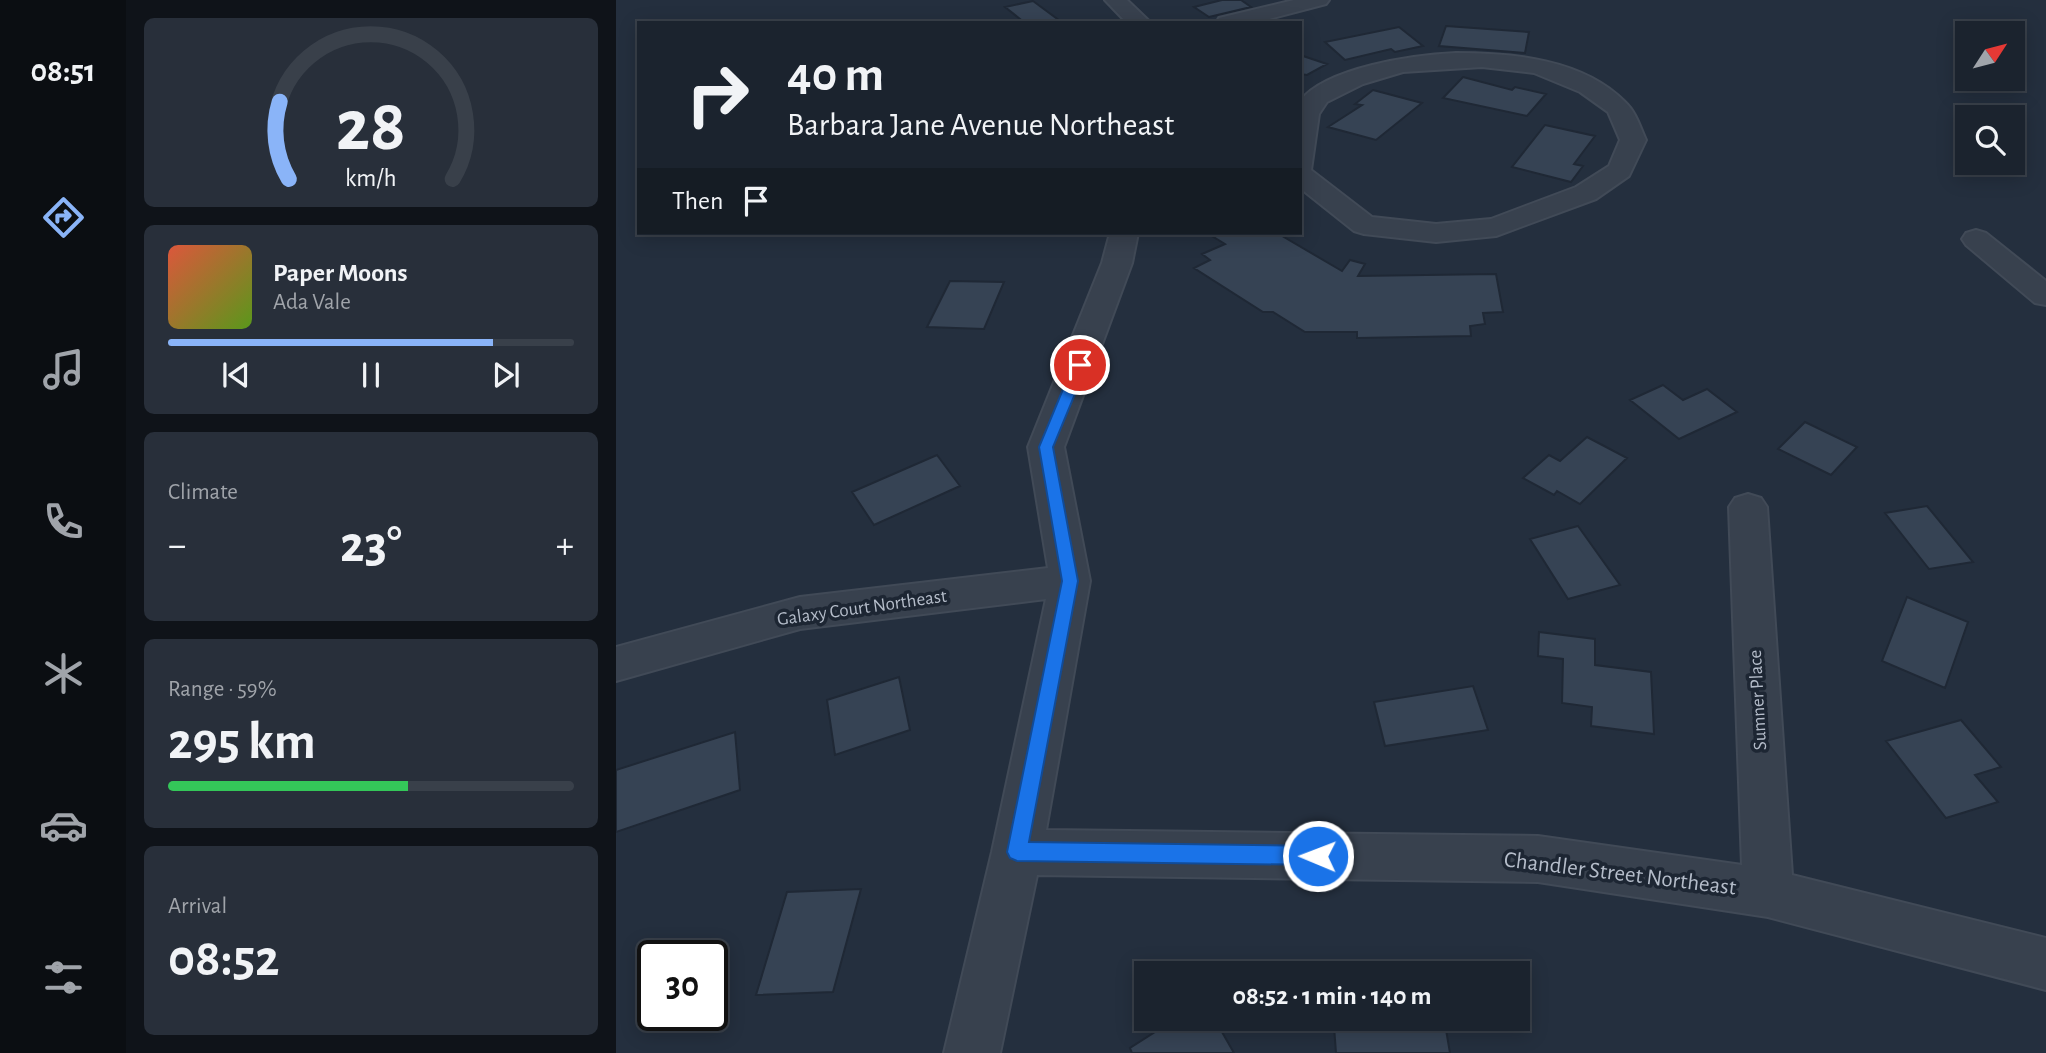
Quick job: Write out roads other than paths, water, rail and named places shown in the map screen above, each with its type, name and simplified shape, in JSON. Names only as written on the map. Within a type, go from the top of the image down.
[{"type":"street","points":[[1115,0],[1138,21]]},
{"type":"street","points":[[1235,21],[1319,0]]},
{"type":"street","points":[[1302,158],[1305,116],[1314,100],[1350,79],[1406,63],[1469,61],[1532,65],[1584,85],[1618,108],[1633,141],[1620,170],[1586,193],[1496,227],[1436,233],[1364,225],[1302,177]]},
{"type":"street","points":[[972,1053],[1017,852],[1070,581],[1046,447],[1118,263],[1124,235]]},
{"type":"street","points":[[1976,239],[2046,296]]},
{"type":"street","name":"Sumner Place","points":[[1748,507],[1768,893]]},
{"type":"street","name":"Galaxy Court Northeast","points":[[616,664],[800,613],[1070,581]]},
{"type":"street","name":"Chandler Street Northeast","points":[[1017,852],[1538,859],[1768,893],[2046,964]]}]
